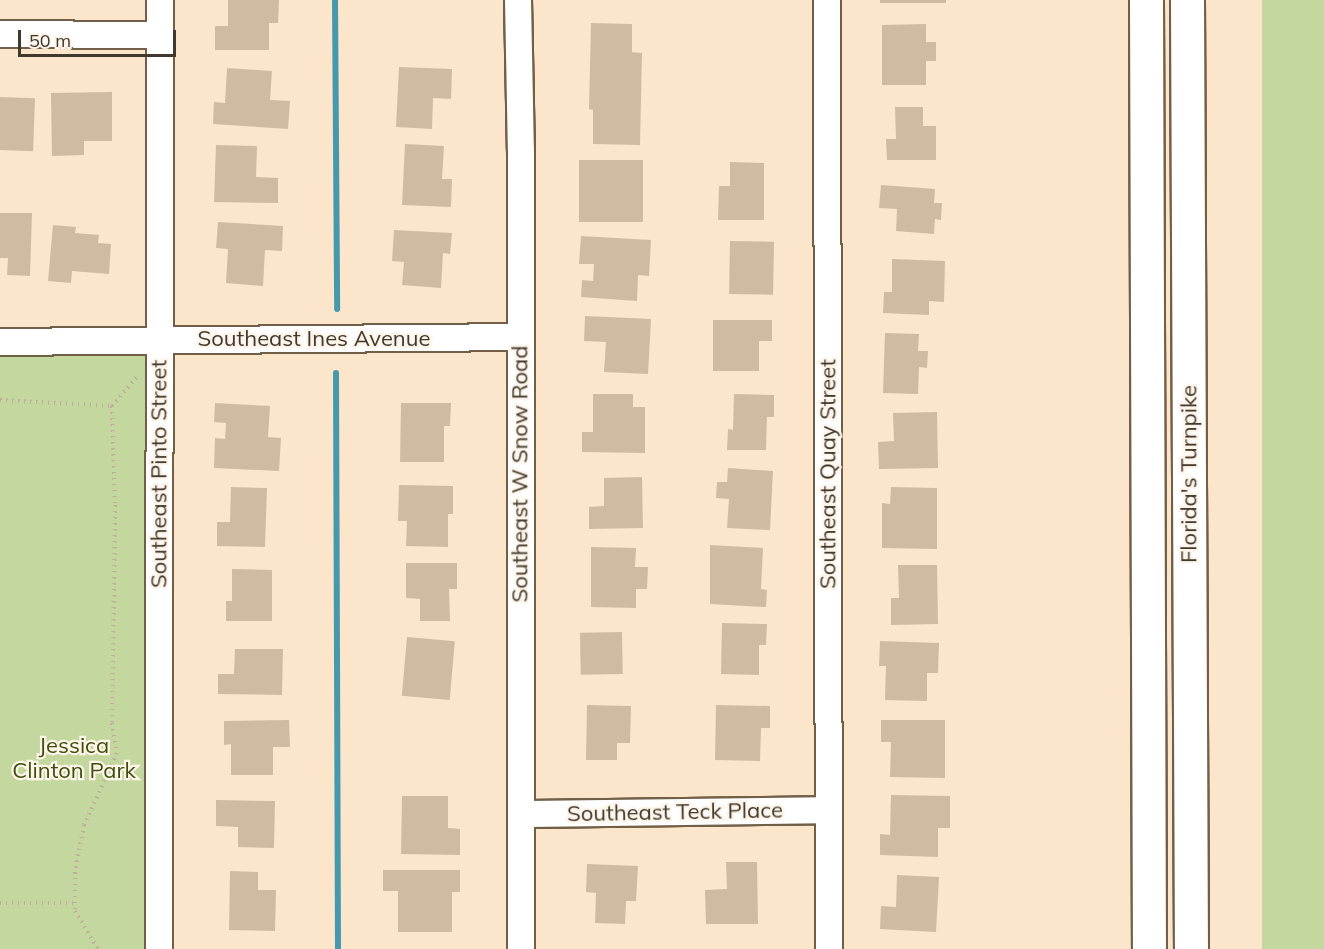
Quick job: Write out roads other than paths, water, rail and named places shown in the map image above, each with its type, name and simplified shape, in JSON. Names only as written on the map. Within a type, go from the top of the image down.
[{"type":"highway","name":"Florida's Turnpike","points":[[1146,0],[1149,949]]},
{"type":"highway","name":"Florida's Turnpike","points":[[1187,0],[1191,949]]},
{"type":"street","name":"Southeast Pinto Street","points":[[159,949],[160,0]]},
{"type":"street","name":"Southeast W Snow Road","points":[[518,0],[521,150],[521,949]]},
{"type":"street","name":"Southeast Quay Street","points":[[827,0],[829,949]]},
{"type":"street","points":[[0,34],[159,35]]},
{"type":"street","name":"Southeast Ines Avenue","points":[[0,342],[520,338]]},
{"type":"street","name":"Southeast Teck Place","points":[[522,814],[828,810]]},
{"type":"waterway","points":[[335,0],[337,309]]},
{"type":"waterway","points":[[336,373],[338,949]]},
{"type":"park label","name":"Jessica Clinton Park","points":[[74,758]]}]
